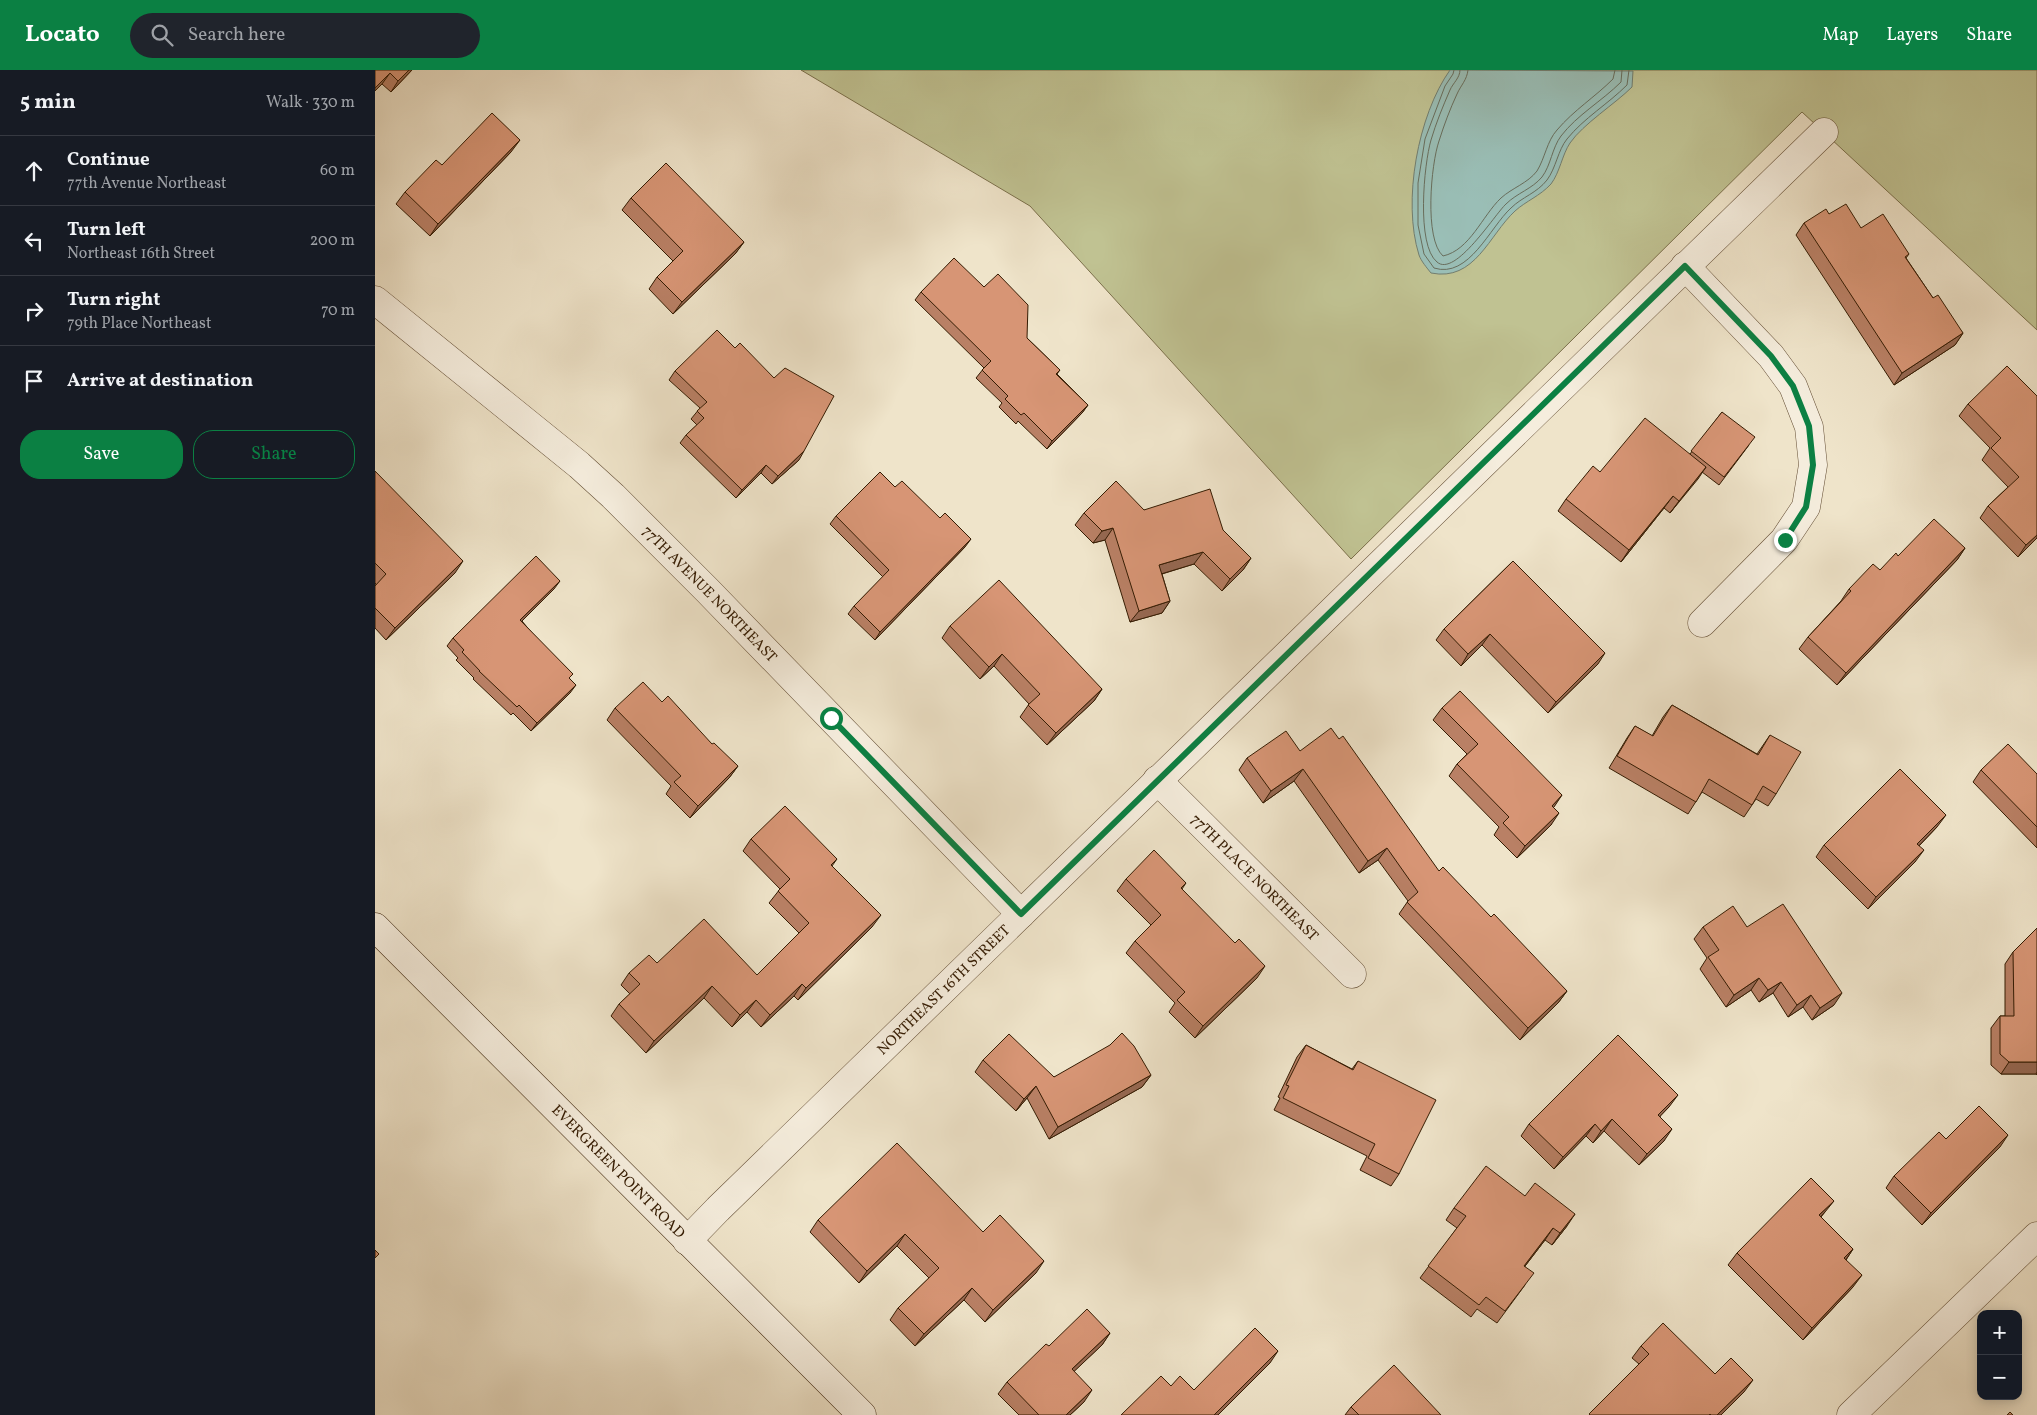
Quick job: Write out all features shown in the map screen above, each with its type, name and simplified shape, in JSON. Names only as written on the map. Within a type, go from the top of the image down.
[{"type":"street","name":"NORTHEAST 16TH STREET","points":[[687,1242],[718,1209],[1157,780],[1824,132]]},
{"type":"street","points":[[1685,266],[1771,356],[1793,386],[1809,426],[1813,465],[1806,507],[1785,540],[1702,624]]},
{"type":"street","name":"77TH AVENUE NORTHEAST","points":[[375,300],[579,465],[613,496],[707,590],[1021,914]]},
{"type":"street","name":"77TH PLACE NORTHEAST","points":[[1157,780],[1351,974]]},
{"type":"street","name":"EVERGREEN POINT ROAD","points":[[375,927],[687,1242],[862,1415]]},
{"type":"street","points":[[1851,1415],[2037,1236]]},
{"type":"green space","points":[[801,70],[2037,70],[2037,330],[1802,112],[1351,559],[1030,206]]},
{"type":"water","points":[[1450,70],[1633,71],[1632,87],[1591,121],[1570,143],[1551,184],[1515,211],[1470,264],[1446,274],[1431,273],[1421,260],[1414,233],[1412,210],[1416,159],[1422,134],[1429,110]]},
{"type":"building","points":[[375,70],[409,70],[398,81],[390,73],[375,88]]},
{"type":"building","points":[[492,113],[520,140],[438,224],[405,192],[436,160],[442,165]]},
{"type":"building","points":[[666,163],[744,242],[682,302],[657,277],[683,251],[631,198]]},
{"type":"building","points":[[1846,204],[1861,228],[1883,214],[1909,254],[1905,257],[1933,298],[1938,295],[1963,333],[1902,373],[1804,223],[1826,209],[1829,214]]},
{"type":"building","points":[[954,258],[984,287],[998,274],[1028,305],[1027,338],[1060,370],[1056,374],[1088,405],[1052,441],[1024,413],[1021,415],[1005,399],[1008,396],[982,370],[991,361],[921,292]]},
{"type":"building","points":[[717,330],[735,348],[740,343],[774,378],[785,368],[834,396],[804,451],[778,476],[766,465],[742,490],[686,435],[704,418],[697,411],[707,402],[675,371]]},
{"type":"building","points":[[2007,366],[2037,396],[2037,535],[2026,545],[1988,506],[2019,477],[1991,448],[2001,438],[1968,404]]},
{"type":"building","points":[[1722,412],[1755,437],[1724,477],[1691,451]]},
{"type":"building","points":[[1645,418],[1706,467],[1679,501],[1673,496],[1629,550],[1566,499],[1593,466],[1600,472]]},
{"type":"building","points":[[375,471],[463,561],[395,628],[375,608],[375,586],[386,574],[375,563]]},
{"type":"building","points":[[880,472],[895,487],[902,481],[940,518],[945,513],[971,539],[880,632],[854,606],[889,570],[836,516]]},
{"type":"building","points":[[1116,481],[1144,510],[1210,489],[1223,530],[1251,558],[1230,579],[1203,552],[1159,565],[1170,601],[1139,611],[1113,528],[1102,531],[1084,513]]},
{"type":"building","points":[[1934,519],[1965,548],[1846,673],[1808,637],[1851,591],[1849,589],[1873,564],[1880,570],[1896,553],[1898,556]]},
{"type":"building","points":[[536,556],[560,581],[520,620],[573,674],[569,678],[576,685],[537,723],[479,671],[462,652],[464,650],[453,638]]},
{"type":"building","points":[[1513,561],[1605,653],[1556,702],[1490,634],[1468,654],[1444,629]]},
{"type":"building","points":[[999,580],[1102,689],[1056,733],[1028,705],[1040,694],[1002,654],[989,667],[950,626]]},
{"type":"building","points":[[643,682],[662,702],[668,696],[712,744],[714,743],[738,766],[698,806],[674,782],[681,776],[615,708]]},
{"type":"building","points":[[1460,691],[1562,795],[1552,806],[1559,813],[1525,846],[1503,823],[1509,817],[1457,764],[1478,744],[1442,708]]},
{"type":"building","points":[[1672,705],[1758,755],[1770,735],[1801,752],[1776,794],[1763,786],[1752,805],[1709,779],[1696,802],[1617,756],[1635,726],[1653,736]]},
{"type":"building","points":[[1331,728],[1339,739],[1343,736],[1439,871],[1443,867],[1491,917],[1494,914],[1567,991],[1528,1028],[1407,902],[1418,892],[1387,848],[1368,861],[1303,769],[1271,791],[1247,758],[1286,731],[1300,751]]},
{"type":"building","points":[[2008,744],[2037,774],[2037,827],[1981,770]]},
{"type":"building","points":[[1900,769],[1946,815],[1917,844],[1924,850],[1876,897],[1824,845]]},
{"type":"building","points":[[785,806],[837,859],[831,865],[881,915],[806,988],[802,984],[770,1015],[756,1000],[740,1015],[712,986],[654,1041],[619,1004],[640,984],[629,973],[649,955],[657,963],[704,919],[757,975],[809,923],[778,891],[790,879],[751,839]]},
{"type":"building","points":[[1154,850],[1186,883],[1181,888],[1235,943],[1239,939],[1265,966],[1203,1026],[1177,1000],[1185,992],[1135,941],[1161,915],[1126,879]]},
{"type":"building","points":[[1783,904],[1842,993],[1820,1008],[1811,995],[1797,1005],[1781,982],[1768,990],[1759,978],[1734,995],[1708,957],[1719,950],[1703,927],[1733,906],[1747,927]]},
{"type":"building","points":[[2037,928],[2037,1062],[2009,1062],[2000,1054],[2000,1016],[2014,1016],[2013,952]]},
{"type":"building","points":[[1122,1033],[1134,1046],[1151,1075],[1058,1127],[1036,1086],[1024,1099],[983,1060],[1009,1034],[1054,1077],[1110,1045]]},
{"type":"building","points":[[1618,1035],[1678,1095],[1658,1115],[1672,1129],[1647,1154],[1612,1119],[1601,1131],[1595,1124],[1563,1157],[1529,1124]]},
{"type":"building","points":[[1306,1045],[1353,1070],[1358,1061],[1436,1100],[1399,1174],[1368,1158],[1375,1144],[1283,1098],[1289,1086],[1286,1085]]},
{"type":"building","points":[[1979,1106],[2008,1135],[1931,1213],[1894,1176],[1939,1132],[1946,1139]]},
{"type":"building","points":[[897,1143],[983,1232],[1000,1215],[1044,1261],[993,1310],[972,1288],[924,1334],[898,1308],[939,1268],[905,1234],[867,1271],[818,1220]]},
{"type":"building","points":[[1486,1166],[1525,1196],[1535,1183],[1575,1214],[1560,1233],[1553,1228],[1524,1266],[1534,1273],[1505,1311],[1486,1297],[1479,1305],[1428,1266],[1466,1216],[1454,1208]]},
{"type":"building","points":[[1811,1178],[1834,1201],[1819,1215],[1853,1249],[1844,1258],[1862,1275],[1812,1328],[1737,1253]]},
{"type":"building","points":[[375,1250],[379,1254],[375,1258]]},
{"type":"building","points":[[1087,1309],[1110,1333],[1072,1369],[1092,1390],[1066,1415],[1039,1415],[1007,1382],[1046,1344],[1049,1346]]},
{"type":"building","points":[[1663,1323],[1715,1374],[1731,1358],[1753,1380],[1717,1415],[1590,1415],[1649,1354],[1641,1346]]},
{"type":"building","points":[[1255,1328],[1278,1351],[1214,1415],[1121,1415],[1161,1376],[1171,1386],[1180,1376],[1194,1390]]},
{"type":"building","points":[[1394,1365],[1441,1415],[1359,1415],[1351,1407]]},
{"type":"route","points":[[831,718],[1021,914],[1685,266],[1771,356],[1793,386],[1809,426],[1813,465],[1806,507],[1785,540]]}]
